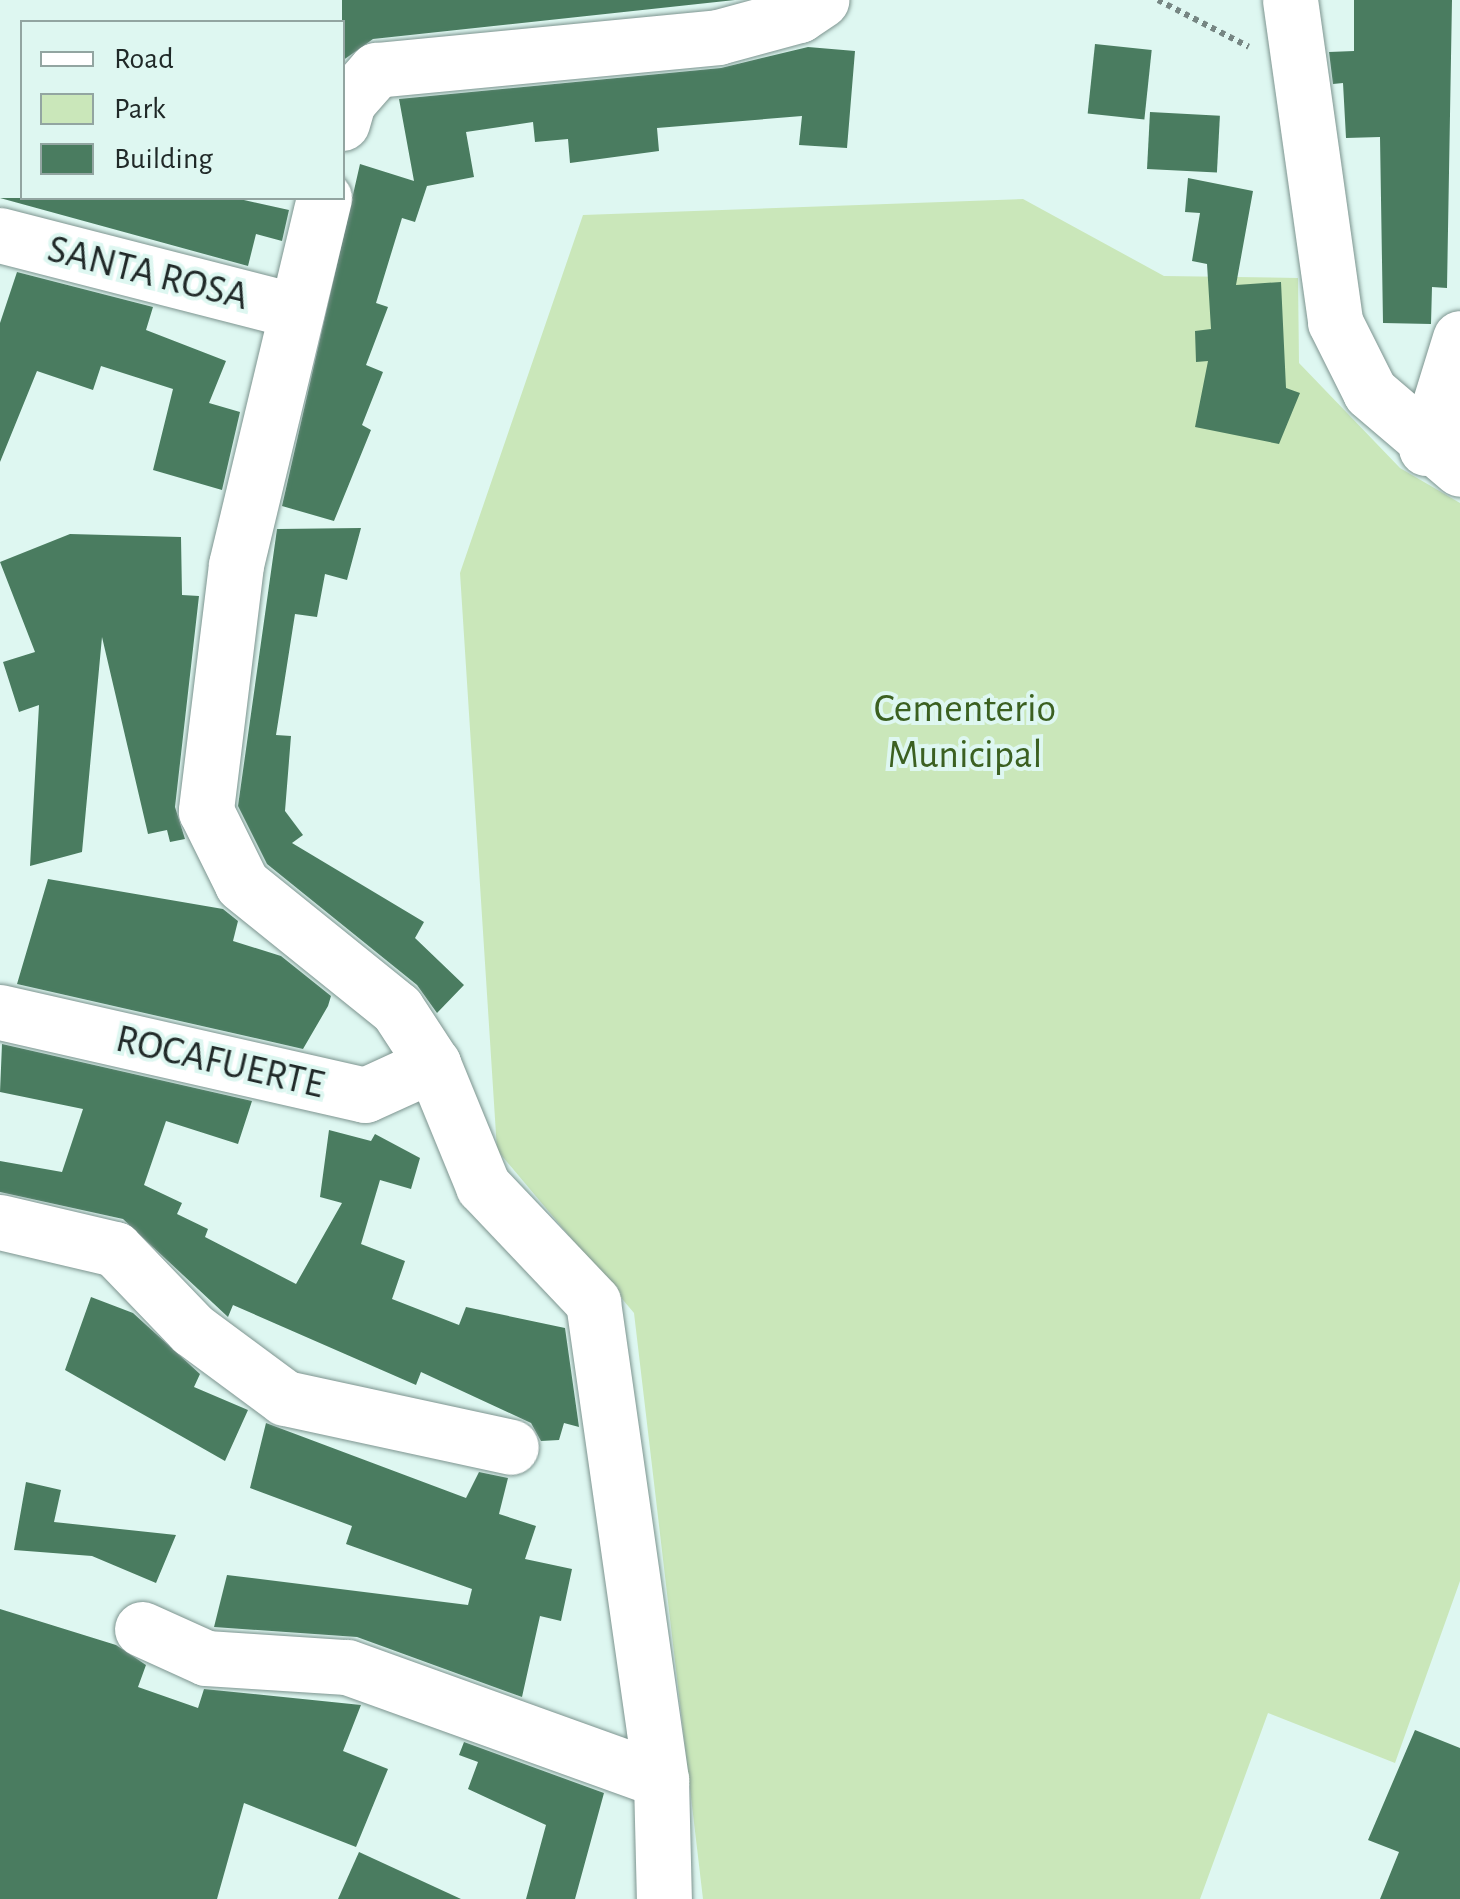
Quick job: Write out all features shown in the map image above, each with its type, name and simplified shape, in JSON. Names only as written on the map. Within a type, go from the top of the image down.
[{"type":"street","points":[[345,118],[376,70],[718,37],[799,15],[820,0]]},
{"type":"street","points":[[1290,0],[1335,322],[1370,392],[1443,458]]},
{"type":"street","points":[[324,200],[236,565],[206,811],[242,884],[397,1009],[434,1064],[483,1186],[574,1276],[603,1328],[661,1780],[664,1899]]},
{"type":"street","name":"SANTA ROSA","points":[[0,234],[296,310]]},
{"type":"street","points":[[1443,458],[1460,338]]},
{"type":"street","name":"ROCAFUERTE","points":[[0,1012],[365,1095],[434,1064]]},
{"type":"street","points":[[0,1222],[116,1249],[193,1330],[285,1398],[511,1447]]},
{"type":"street","points":[[142,1629],[206,1658],[347,1668],[661,1780]]},
{"type":"path","points":[[1158,0],[1221,40],[1298,59]]},
{"type":"green space","name":"Cementerio Municipal","points":[[1023,199],[1164,276],[1298,278],[1299,363],[1400,468],[1460,503],[1460,1581],[1395,1763],[1268,1713],[1200,1899],[703,1899],[634,1313],[497,1150],[460,573],[583,215]]},
{"type":"building","points":[[342,0],[735,0],[373,39],[345,59]]},
{"type":"building","points":[[1354,0],[1452,0],[1447,288],[1432,287],[1431,324],[1383,323],[1380,137],[1346,138],[1343,83],[1333,84],[1329,52],[1354,51]]},
{"type":"building","points":[[1095,44],[1152,50],[1144,120],[1088,114]]},
{"type":"building","points":[[808,47],[855,51],[847,148],[799,145],[802,116],[657,128],[659,151],[570,163],[568,139],[535,142],[533,122],[466,132],[474,177],[427,186],[415,222],[402,218],[376,303],[388,307],[366,365],[383,372],[362,425],[371,430],[334,521],[282,506],[360,164],[414,181],[399,99],[721,68]]},
{"type":"building","points":[[1150,112],[1220,116],[1217,173],[1147,169]]},
{"type":"building","points":[[1188,178],[1253,191],[1236,285],[1281,282],[1286,388],[1300,393],[1279,444],[1195,427],[1208,361],[1196,362],[1195,331],[1211,329],[1207,264],[1192,261],[1200,213],[1185,212]]},
{"type":"building","points":[[0,198],[244,200],[289,210],[282,241],[256,234],[248,266]]},
{"type":"building","points":[[17,272],[153,307],[146,330],[226,361],[209,403],[240,412],[222,490],[153,470],[173,389],[101,366],[93,390],[37,371],[0,462],[0,323]]},
{"type":"building","points":[[361,528],[347,580],[325,574],[317,617],[295,614],[276,735],[291,736],[285,811],[303,835],[292,843],[424,922],[415,938],[464,985],[437,1013],[417,985],[267,864],[238,806],[277,529]]},
{"type":"building","points":[[70,534],[181,537],[182,595],[199,596],[175,807],[185,839],[170,842],[167,830],[148,834],[102,637],[82,852],[30,866],[39,705],[19,712],[3,662],[35,652],[0,562]]},
{"type":"building","points":[[48,879],[223,909],[238,921],[233,941],[281,956],[331,996],[328,1006],[303,1049],[17,984]]},
{"type":"building","points":[[2,1044],[252,1101],[238,1144],[166,1121],[144,1185],[182,1203],[177,1214],[208,1229],[205,1237],[296,1284],[342,1203],[320,1197],[329,1130],[371,1141],[375,1134],[420,1158],[411,1189],[380,1180],[361,1244],[405,1261],[392,1299],[459,1325],[466,1307],[565,1328],[579,1427],[564,1423],[559,1440],[541,1441],[531,1423],[421,1372],[416,1385],[233,1305],[228,1317],[123,1219],[0,1192],[0,1161],[62,1172],[83,1109],[0,1092]]},
{"type":"building","points":[[91,1297],[133,1313],[200,1374],[194,1387],[248,1410],[225,1461],[65,1370]]},
{"type":"building","points":[[266,1423],[466,1498],[479,1472],[508,1478],[499,1514],[536,1526],[525,1559],[572,1569],[561,1621],[540,1616],[522,1697],[357,1637],[214,1627],[227,1575],[468,1605],[472,1589],[346,1544],[352,1526],[250,1488]]},
{"type":"building","points":[[26,1482],[61,1490],[54,1522],[176,1535],[156,1583],[92,1556],[14,1550]]},
{"type":"building","points":[[0,1609],[116,1645],[146,1665],[138,1687],[198,1708],[204,1689],[361,1705],[343,1751],[388,1769],[356,1847],[244,1803],[217,1899],[0,1899]]},
{"type":"building","points":[[1415,1730],[1460,1748],[1460,1899],[1380,1899],[1399,1852],[1368,1840]]},
{"type":"building","points":[[464,1742],[604,1793],[575,1899],[526,1899],[546,1825],[468,1789],[478,1762],[459,1755]]},
{"type":"building","points":[[359,1852],[461,1899],[338,1899]]}]
